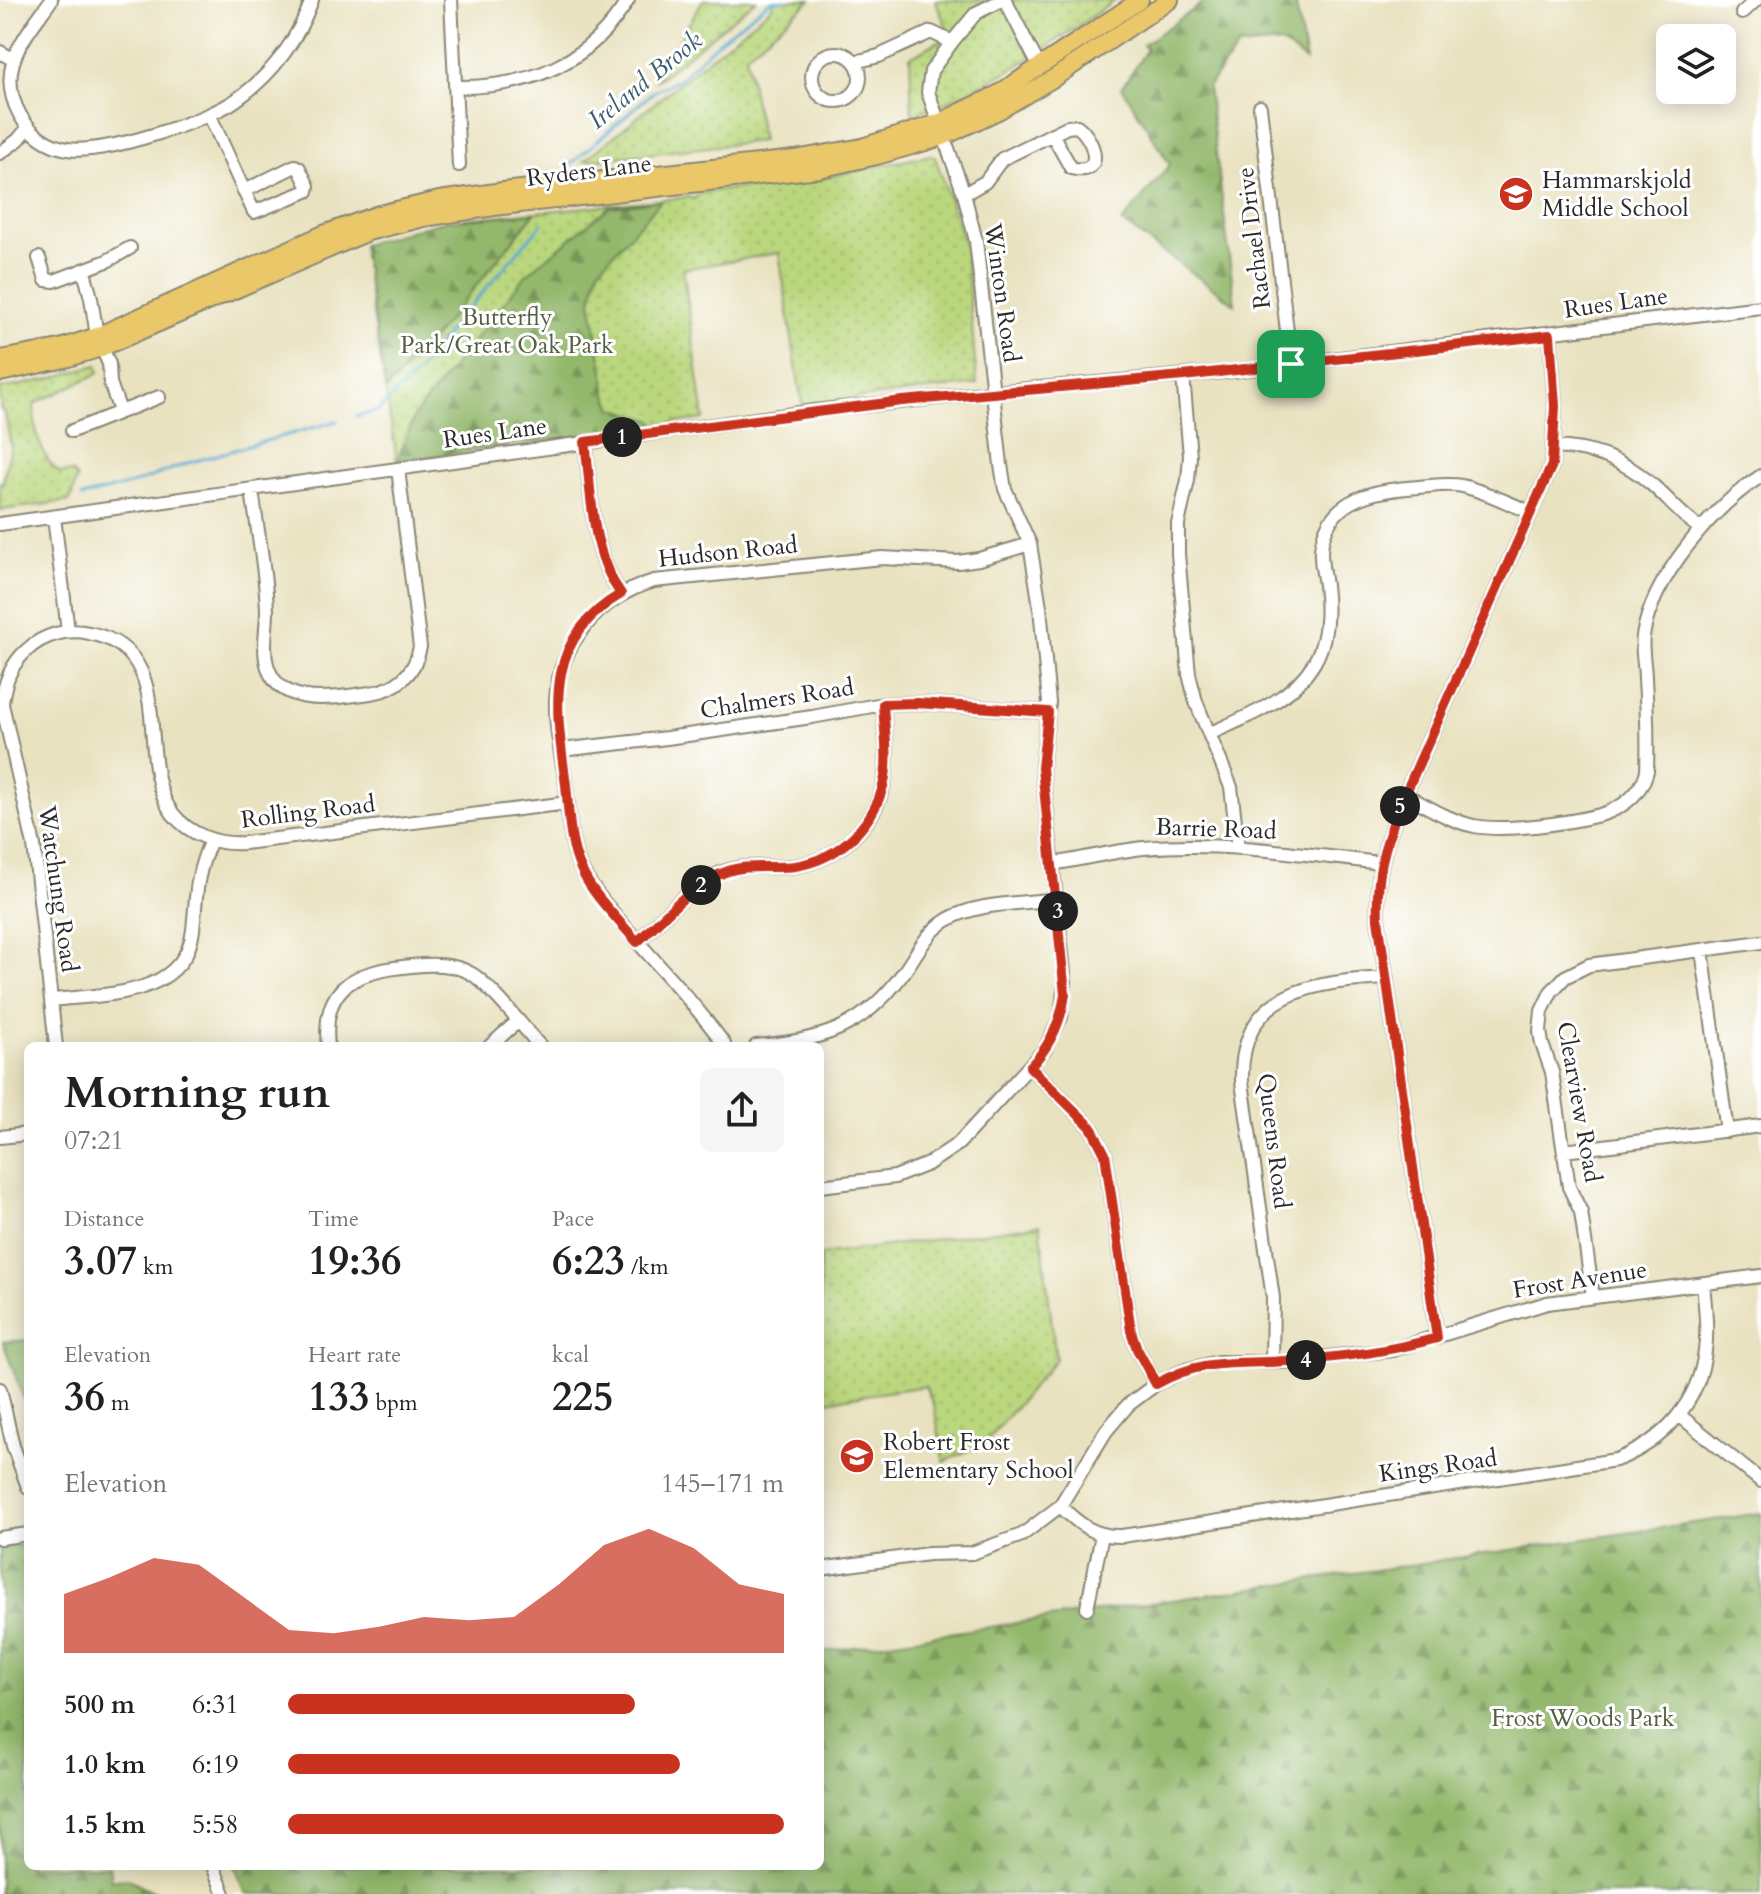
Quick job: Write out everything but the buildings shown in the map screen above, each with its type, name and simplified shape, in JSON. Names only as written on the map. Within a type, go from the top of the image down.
[{"type":"main road","name":"Ryders Lane","points":[[940,130],[1140,0]]},
{"type":"main road","name":"Ryders Lane","points":[[0,373],[65,359],[321,235],[379,214],[439,200],[503,191],[795,159],[940,130],[1000,110],[1054,78],[1170,0]]},
{"type":"main road","name":"Ryders Lane","points":[[0,359],[99,342]]},
{"type":"street","points":[[51,0],[14,60],[12,95],[20,115],[39,137],[58,146],[86,150],[154,135],[210,116],[233,102],[267,75],[294,40],[312,0]]},
{"type":"street","points":[[451,0],[459,165]]},
{"type":"street","points":[[455,87],[502,85],[561,65],[610,28],[628,0]]},
{"type":"street","points":[[1004,0],[1039,66]]},
{"type":"street","name":"Winton Road","points":[[824,1186],[887,1179],[936,1159],[971,1132],[1030,1067],[1051,1039],[1063,1006],[1065,982],[1042,768],[1048,682],[1040,607],[1030,544],[1005,489],[976,241],[964,194],[930,100],[928,81],[931,71],[976,13],[1004,0]]},
{"type":"street","points":[[1742,13],[1756,0]]},
{"type":"street","points":[[855,62],[860,79],[853,94],[839,101],[831,101],[817,93],[811,78],[815,63],[821,58],[835,53],[855,62],[879,56],[931,32],[952,42]]},
{"type":"street","points":[[0,52],[14,60]]},
{"type":"street","name":"Rachael Drive","points":[[1260,107],[1291,364]]},
{"type":"street","points":[[210,116],[252,210],[257,212],[308,188],[299,168],[295,166],[244,191]]},
{"type":"street","points":[[0,153],[29,127]]},
{"type":"street","points":[[964,194],[985,182],[1002,159],[1052,134]]},
{"type":"street","points":[[39,258],[46,280],[54,281],[84,271],[130,248]]},
{"type":"street","points":[[84,271],[99,342],[109,364],[110,383],[120,411]]},
{"type":"street","name":"Rues Lane","points":[[0,524],[814,411],[1183,376],[1550,335],[1761,307]]},
{"type":"street","points":[[1437,1338],[1378,919],[1377,888],[1380,863],[1405,795],[1552,465],[1555,406],[1550,335]]},
{"type":"street","points":[[1183,376],[1190,456],[1178,524],[1178,554],[1189,674],[1196,702],[1231,787],[1238,848]]},
{"type":"street","points":[[72,431],[159,397]]},
{"type":"street","points":[[585,442],[600,552],[608,574],[621,594]]},
{"type":"street","points":[[1553,447],[1598,454],[1626,466],[1651,484],[1685,519],[1701,529]]},
{"type":"street","points":[[252,490],[267,610],[265,656],[271,674],[283,689],[305,698],[375,692],[402,680],[415,663],[420,647],[398,469]]},
{"type":"street","points":[[1405,795],[1455,820],[1475,826],[1501,827],[1600,815],[1613,811],[1636,794],[1644,783],[1647,771],[1643,637],[1650,615],[1671,570],[1701,529],[1728,501],[1761,476]]},
{"type":"street","points":[[1209,734],[1262,710],[1285,695],[1302,681],[1316,660],[1324,638],[1326,613],[1321,543],[1334,516],[1347,503],[1385,490],[1461,485],[1531,512]]},
{"type":"street","points":[[54,517],[68,631]]},
{"type":"street","name":"Hudson Road","points":[[722,1042],[600,897],[582,871],[572,837],[556,697],[566,657],[586,623],[621,594],[667,578],[882,558],[958,562],[1030,544]]},
{"type":"street","name":"Watchung Road","points":[[56,1042],[34,845],[3,712],[6,670],[33,645],[46,637],[68,631]]},
{"type":"street","name":"Rolling Road","points":[[68,631],[106,637],[135,661],[147,689],[157,776],[164,799],[184,825],[211,840],[244,843],[568,803]]},
{"type":"street","name":"Chalmers Road","points":[[561,750],[667,738],[883,704],[917,703],[1048,712]]},
{"type":"street","points":[[637,942],[698,887],[715,876],[743,867],[806,864],[836,850],[854,836],[874,810],[885,778],[883,704]]},
{"type":"street","points":[[52,1000],[139,989],[160,981],[171,972],[185,955],[190,941],[198,876],[211,840]]},
{"type":"street","name":"Barrie Road","points":[[1052,864],[1143,848],[1238,848],[1380,863]]},
{"type":"street","points":[[798,1042],[822,1037],[860,1018],[883,999],[924,940],[956,916],[984,908],[1056,899]]},
{"type":"street","name":"Clearview Road","points":[[1593,1297],[1581,1212],[1569,1187],[1552,1072],[1542,1044],[1542,1011],[1551,992],[1565,977],[1589,965],[1761,942]]},
{"type":"street","points":[[1702,950],[1727,1131]]},
{"type":"street","points":[[328,1042],[329,1010],[342,989],[362,975],[399,967],[446,965],[473,974],[536,1042]]},
{"type":"street","name":"Queens Road","points":[[1272,1361],[1273,1298],[1242,1082],[1244,1053],[1250,1035],[1261,1019],[1290,994],[1329,982],[1387,978]]},
{"type":"street","points":[[494,1042],[518,1021]]},
{"type":"street","points":[[1030,1067],[1091,1127],[1105,1154],[1131,1331],[1156,1384]]},
{"type":"street","points":[[1564,1151],[1761,1126]]},
{"type":"street","points":[[0,1137],[24,1134]]},
{"type":"street","name":"Frost Avenue","points":[[824,1568],[928,1554],[954,1555],[981,1551],[1022,1535],[1060,1506],[1111,1424],[1128,1405],[1156,1384],[1185,1370],[1210,1364],[1392,1350],[1523,1308],[1761,1276]]},
{"type":"street","name":"Kings Road","points":[[1102,1535],[1122,1536],[1603,1464],[1641,1449],[1663,1433],[1695,1389],[1704,1363],[1703,1283]]},
{"type":"street","points":[[0,1389],[13,1446],[24,1476]]},
{"type":"street","points":[[1679,1415],[1761,1481]]},
{"type":"street","points":[[1060,1506],[1081,1525],[1102,1535],[1087,1608]]},
{"type":"street","points":[[0,1538],[24,1535]]},
{"type":"street","points":[[215,1870],[224,1894]]},
{"type":"green space","points":[[703,0],[756,0],[655,82]]},
{"type":"green space","points":[[773,0],[811,0],[746,55],[762,141],[584,161],[772,7]]},
{"type":"green space","points":[[935,0],[1116,0],[993,80],[912,115],[910,57],[950,35]]},
{"type":"green space","points":[[1207,0],[1295,0],[1306,61],[1281,43],[1238,47],[1208,87],[1235,304],[1122,222],[1170,165],[1122,87],[1147,49],[1143,45]]},
{"type":"green space","name":"Butterfly Park/Great Oak Park","points":[[931,155],[935,157],[965,246],[977,384],[802,405],[779,253],[683,269],[704,419],[397,461],[362,245],[444,221],[689,197],[694,199],[700,193],[823,178]]},
{"type":"green space","points":[[662,200],[599,269],[591,300],[607,395],[613,408],[654,421],[655,426],[397,461],[415,415],[526,275],[609,207]]},
{"type":"green space","points":[[535,213],[447,322],[386,390],[362,245],[444,221]]},
{"type":"green space","points":[[97,365],[99,373],[34,404],[35,423],[43,451],[60,473],[72,472],[77,478],[70,501],[0,510],[0,482],[3,482],[11,446],[5,413],[0,409],[0,389]]},
{"type":"green space","points":[[1040,1225],[1056,1359],[985,1443],[944,1462],[934,1406],[925,1386],[824,1401],[824,1254]]},
{"type":"green space","points":[[24,1340],[24,1400],[3,1342]]},
{"type":"green space","name":"Frost Woods Park","points":[[1761,1513],[1761,1894],[246,1894],[237,1870],[824,1870],[824,1651]]},
{"type":"green space","points":[[24,1545],[24,1870],[110,1870],[111,1880],[127,1878],[159,1894],[0,1894],[0,1547]]},
{"type":"waterway","name":"Ireland Brook","points":[[570,165],[653,92],[678,80],[721,39],[769,2],[783,0]]},
{"type":"waterway","name":"Ireland Brook","points":[[356,416],[378,411],[419,371],[449,331],[542,224]]},
{"type":"waterway","name":"Ireland Brook","points":[[82,497],[337,421]]},
{"type":"place","name":"Hammarskjold Middle School","points":[[1516,194]]},
{"type":"place","name":"Robert Frost Elementary School","points":[[857,1456]]},
{"type":"route","points":[[1550,335],[1555,406],[1552,465],[1398,810],[1380,863],[1377,888],[1378,919],[1437,1338],[1392,1350],[1340,1357],[1283,1362],[1218,1362],[1185,1370],[1156,1384],[1131,1331],[1109,1171],[1100,1140],[1091,1127],[1030,1067],[1057,1028],[1065,994],[1042,768],[1048,712],[917,703],[883,704],[885,778],[874,810],[846,844],[806,864],[743,867],[715,876],[698,887],[637,942],[590,884],[576,855],[556,710],[561,670],[571,645],[586,623],[621,594],[603,563],[597,540],[585,442],[902,401],[1291,364],[1550,335]]}]
